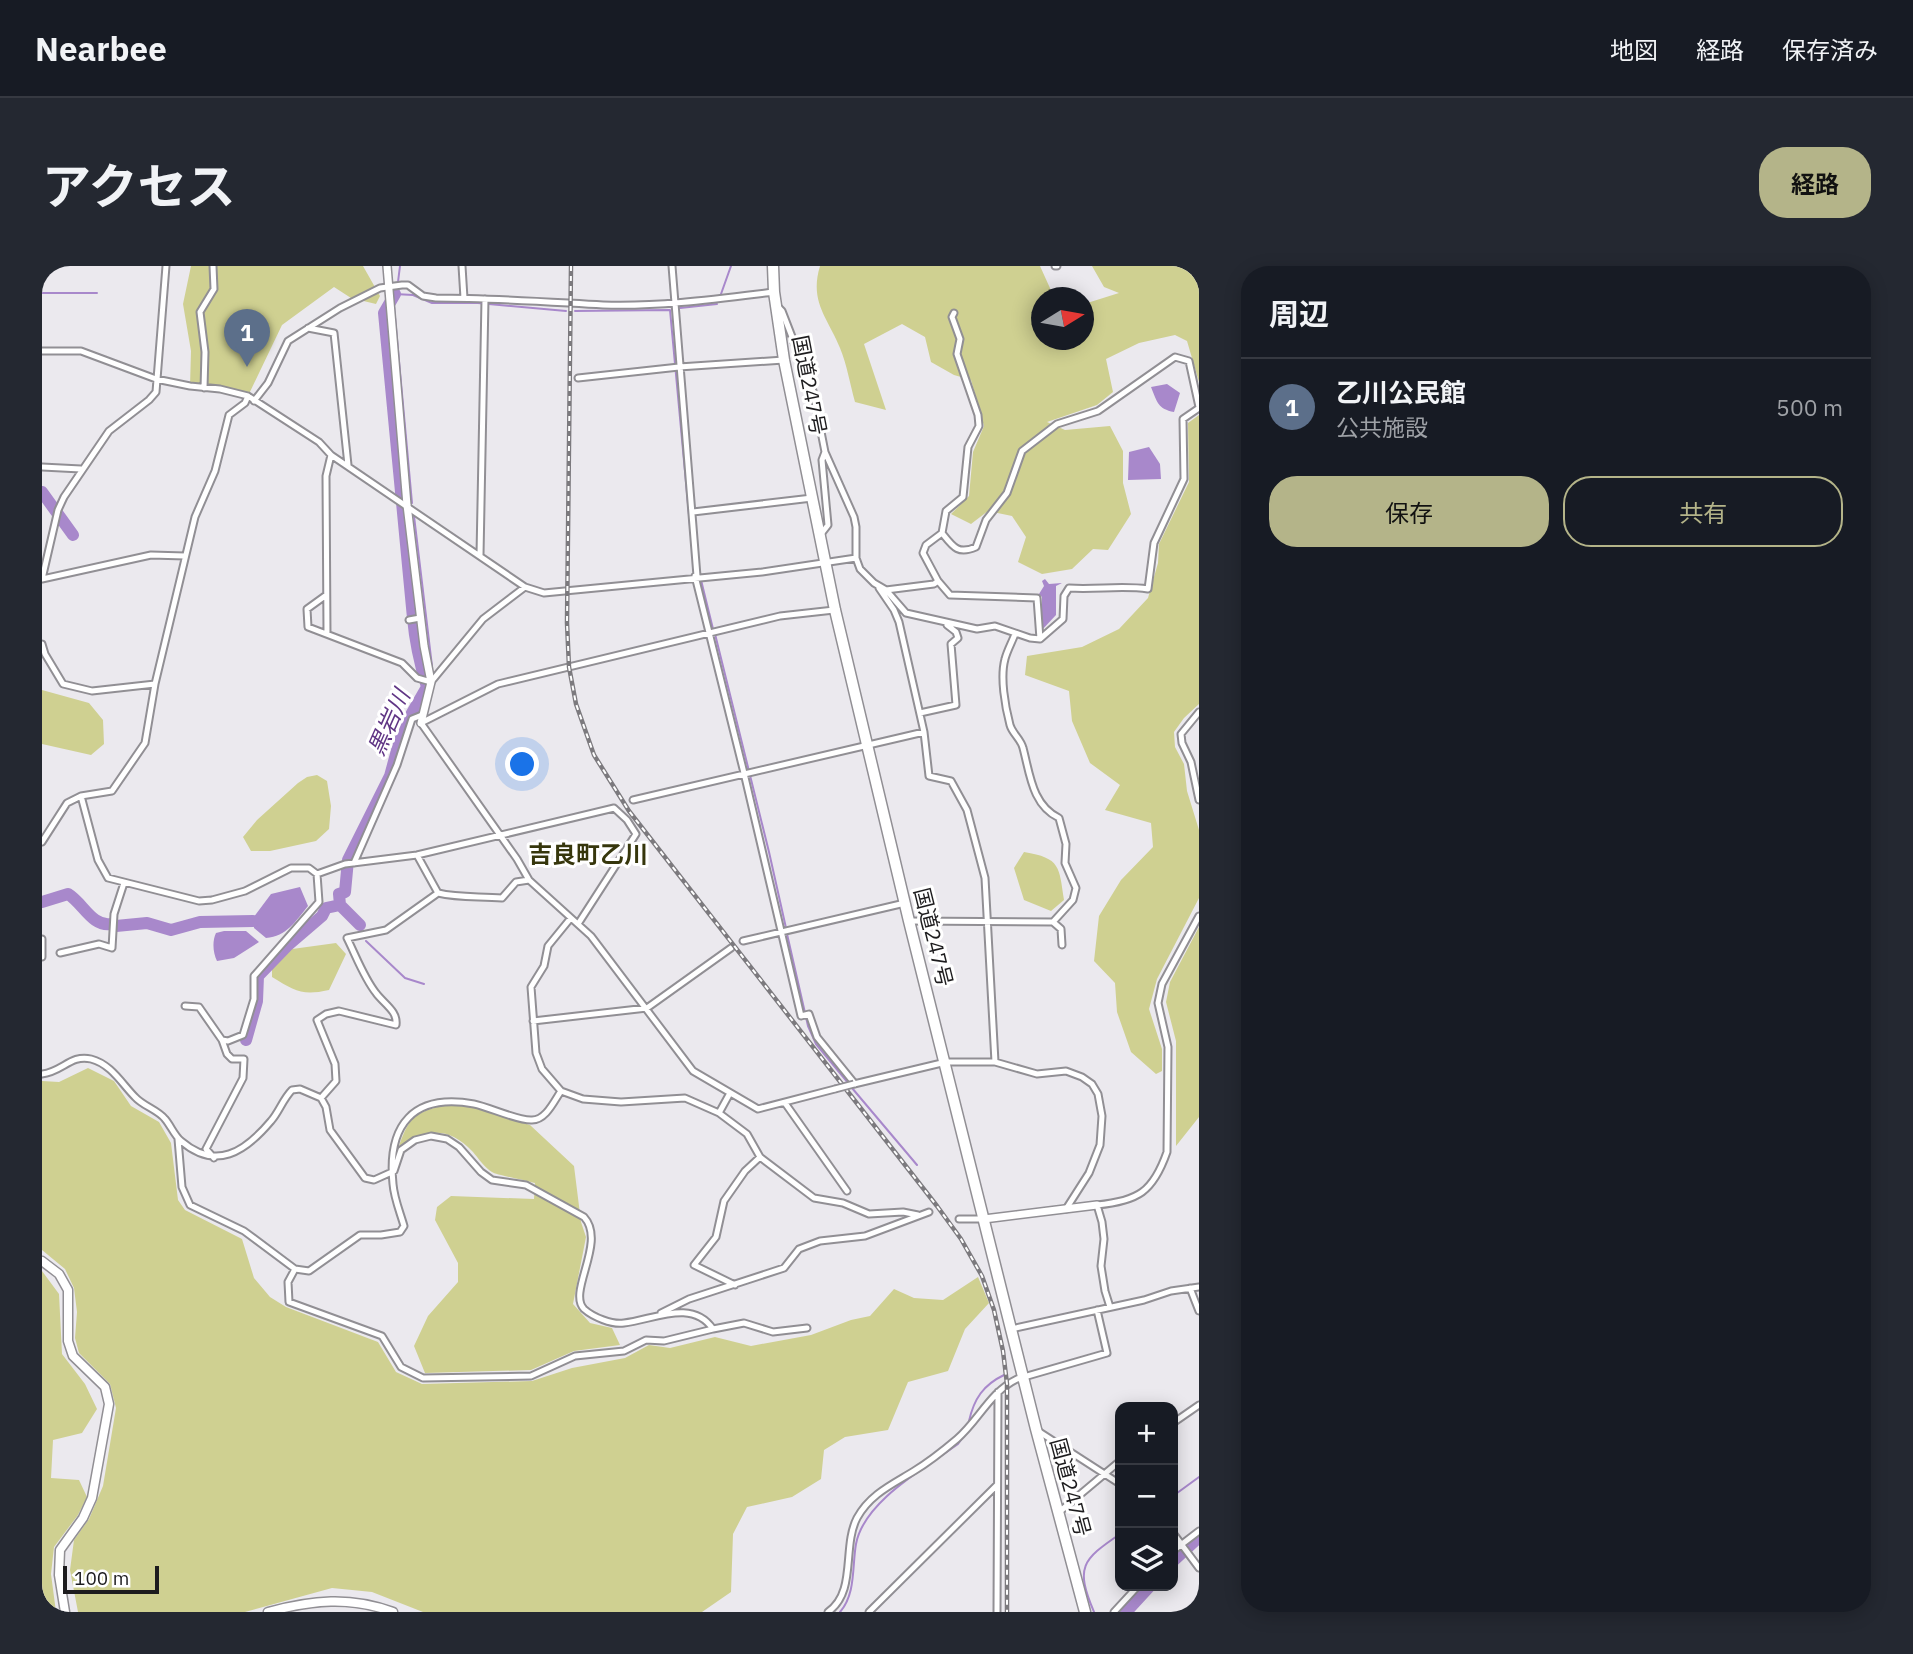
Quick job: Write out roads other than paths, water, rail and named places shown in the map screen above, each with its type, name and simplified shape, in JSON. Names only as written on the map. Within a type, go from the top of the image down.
[{"type":"highway","name":"国道247号","points":[[773,266],[784,360],[835,610],[909,921],[1036,1429],[1085,1612]]},
{"type":"main road","points":[[42,1261],[59,1274],[68,1290],[68,1341],[73,1356],[106,1387],[110,1404],[92,1498],[83,1518],[60,1550],[59,1575],[65,1612]]},
{"type":"main road","points":[[268,1612],[320,1600],[373,1604],[393,1612]]},
{"type":"street","points":[[166,266],[156,392],[109,431],[81,468],[58,510],[42,579],[151,555],[185,556]]},
{"type":"street","points":[[204,387],[205,352],[200,312],[215,289],[213,266]]},
{"type":"street","points":[[387,266],[407,505],[420,618],[431,682],[422,719]]},
{"type":"street","points":[[462,266],[464,298]]},
{"type":"street","points":[[672,266],[695,555],[710,632],[801,1016],[809,1014],[817,1037],[855,1084]]},
{"type":"street","points":[[254,401],[268,383],[288,341],[370,292],[390,287],[408,285],[423,296],[436,298],[603,305],[674,302],[774,292]]},
{"type":"street","points":[[480,555],[484,299]]},
{"type":"street","points":[[776,305],[782,311],[813,391],[825,452],[854,517],[856,558],[860,569],[894,610],[899,622],[924,732],[929,776],[951,781],[967,810],[985,878],[995,1062]]},
{"type":"street","points":[[954,313],[951,317],[960,339],[957,354],[978,415],[979,426],[968,447],[963,497],[946,511],[942,533],[926,545],[923,553],[938,581],[950,595],[1037,598],[1040,639]]},
{"type":"street","points":[[308,328],[334,333],[348,465]]},
{"type":"street","points":[[42,351],[81,351],[156,379],[248,396],[319,442],[331,454],[525,587],[544,593],[698,576],[762,572],[856,558]]},
{"type":"street","points":[[942,533],[958,550],[966,552],[976,547],[986,520],[1006,493],[1022,451],[1057,424],[1098,411],[1175,357],[1189,360],[1199,407],[1183,419],[1184,479],[1154,543],[1149,589],[1124,586],[1085,590],[1069,588],[1065,596],[1063,620],[1040,639]]},
{"type":"street","points":[[578,378],[784,360]]},
{"type":"street","points":[[42,842],[67,803],[81,796],[112,791],[145,743],[155,684],[195,517],[215,471],[229,415],[245,403],[248,396]]},
{"type":"street","points":[[820,536],[828,525],[822,460],[825,452]]},
{"type":"street","points":[[327,633],[326,476],[331,454]]},
{"type":"street","points":[[42,467],[81,468]]},
{"type":"street","points":[[693,512],[812,498]]},
{"type":"street","points":[[886,590],[934,584],[938,581]]},
{"type":"street","points":[[874,583],[886,590],[906,613],[977,629],[995,626],[1015,634],[1040,639]]},
{"type":"street","points":[[431,682],[483,619],[525,587]]},
{"type":"street","points":[[325,596],[307,609],[308,627],[402,663],[417,678],[431,682]]},
{"type":"street","points":[[354,863],[397,765],[412,719],[422,719],[498,684],[779,616],[835,610]]},
{"type":"street","points":[[409,620],[420,618]]},
{"type":"street","points":[[920,713],[956,705],[951,644],[958,638],[956,632],[944,623]]},
{"type":"street","points":[[1015,634],[1004,661],[1003,678],[1010,727],[1022,744],[1028,774],[1038,799],[1047,812],[1059,818],[1066,844],[1065,863],[1076,888],[1073,900],[1053,922]]},
{"type":"street","points":[[42,644],[63,684],[92,691],[155,684]]},
{"type":"street","points":[[1199,712],[1181,734],[1191,762],[1199,800]]},
{"type":"street","points":[[422,719],[529,880],[591,936],[694,1071],[758,1109],[946,1062],[995,1062],[1037,1074],[1066,1070],[1082,1076],[1092,1084],[1098,1094],[1101,1116],[1100,1145],[1089,1174],[1066,1209]]},
{"type":"street","points":[[633,800],[867,743],[924,732]]},
{"type":"street","points":[[81,796],[97,860],[108,878],[199,901],[245,891],[291,868],[309,868],[317,874],[319,902],[254,976],[254,999],[243,1035],[228,1041],[222,1040]]},
{"type":"street","points":[[317,874],[345,864],[416,855],[614,808],[636,834],[578,923]]},
{"type":"street","points":[[416,855],[438,893],[456,898],[472,895],[502,898],[516,882],[529,880]]},
{"type":"street","points":[[60,953],[99,944],[112,948],[114,914],[124,883]]},
{"type":"street","points":[[321,1098],[336,1081],[335,1064],[317,1020],[326,1014],[339,1011],[396,1026],[397,1019],[387,1003],[376,993],[347,938],[386,930],[438,893]]},
{"type":"street","points":[[743,941],[905,903]]},
{"type":"street","points":[[959,1219],[984,1219],[1132,1200],[1147,1189],[1162,1168],[1167,1152],[1168,1047],[1158,1003],[1162,984],[1199,916]]},
{"type":"street","points":[[570,919],[548,946],[544,966],[531,987],[536,1053],[542,1069],[561,1091],[583,1099],[621,1102],[685,1098],[719,1114],[747,1134],[760,1157],[814,1198],[844,1203],[869,1214],[903,1212],[918,1215]]},
{"type":"street","points":[[909,921],[1053,922],[1061,929],[1062,946]]},
{"type":"street","points":[[42,939],[42,957]]},
{"type":"street","points":[[533,1021],[647,1008],[731,948]]},
{"type":"street","points":[[185,1006],[199,1007],[222,1040],[227,1054],[232,1059],[244,1059],[243,1078],[206,1149],[214,1157]]},
{"type":"street","points":[[42,1074],[53,1073],[77,1058],[101,1063],[120,1078],[136,1099],[164,1117],[178,1139],[199,1155],[227,1155],[247,1146],[273,1119],[292,1090],[300,1089],[321,1098],[326,1107],[330,1129],[365,1178],[374,1180],[394,1171],[401,1150],[415,1140],[431,1136],[447,1139],[459,1147],[481,1172],[492,1180],[526,1185],[584,1217],[590,1224],[592,1235],[580,1296],[585,1310],[597,1317],[621,1324],[658,1315],[694,1313],[709,1322],[713,1329]]},
{"type":"street","points":[[178,1139],[182,1187],[190,1205],[244,1231],[295,1269],[309,1271],[360,1235],[382,1236],[400,1232],[404,1226],[393,1184],[395,1141],[403,1124],[417,1109],[448,1100],[531,1121],[543,1117],[561,1091]]},
{"type":"street","points":[[719,1114],[730,1093]]},
{"type":"street","points":[[785,1102],[847,1191]]},
{"type":"street","points":[[735,1285],[694,1265],[716,1237],[724,1201],[745,1171],[760,1157]]},
{"type":"street","points":[[1097,1205],[1104,1239],[1101,1266],[1111,1307]]},
{"type":"street","points":[[658,1315],[689,1299],[785,1268],[799,1249],[820,1241],[865,1236],[929,1212]]},
{"type":"street","points":[[295,1269],[289,1282],[289,1302],[382,1336],[401,1367],[423,1378],[531,1376],[575,1356],[624,1351],[646,1340],[664,1341],[744,1323],[773,1332],[807,1328]]},
{"type":"street","points":[[1011,1329],[1199,1287]]},
{"type":"street","points":[[1190,1288],[1199,1311]]},
{"type":"street","points":[[828,1612],[836,1606],[843,1592],[849,1545],[857,1518],[871,1500],[889,1484],[915,1471],[959,1437],[1007,1384],[1107,1353],[1097,1310]]},
{"type":"street","points":[[997,1612],[998,1392]]},
{"type":"street","points":[[1178,1420],[1199,1405]]},
{"type":"street","points":[[1036,1429],[1115,1480]]},
{"type":"street","points":[[1058,1513],[1115,1465]]},
{"type":"street","points":[[869,1612],[997,1485]]},
{"type":"street","points":[[1178,1549],[1184,1547],[1199,1531]]},
{"type":"street","points":[[1178,1539],[1199,1568]]},
{"type":"street","points":[[1114,1612],[1133,1591]]},
{"type":"waterway","points":[[398,282],[400,266]]},
{"type":"waterway","points":[[721,294],[731,266]]},
{"type":"waterway","points":[[397,288],[395,294],[413,295],[432,303],[478,303],[566,311]]},
{"type":"waterway","points":[[42,293],[97,293]]},
{"type":"waterway","name":"黒岩川","points":[[246,1040],[257,1001],[258,976],[322,916],[326,908],[340,905],[339,894],[345,892],[348,860],[390,776],[408,720],[427,687],[414,627],[384,313],[395,294]]},
{"type":"waterway","points":[[680,308],[717,304]]},
{"type":"waterway","points":[[394,306],[412,503]]},
{"type":"waterway","points":[[575,311],[670,310],[693,558]]},
{"type":"waterway","points":[[42,492],[73,535]]},
{"type":"waterway","points":[[414,516],[432,666]]},
{"type":"waterway","points":[[701,580],[713,629]]},
{"type":"waterway","points":[[715,634],[786,928]]},
{"type":"waterway","points":[[42,902],[68,894],[98,922],[111,924]]},
{"type":"waterway","points":[[340,905],[360,925]]},
{"type":"waterway","points":[[116,926],[147,923],[171,930],[200,922],[253,921]]},
{"type":"waterway","points":[[360,925],[362,934]]},
{"type":"waterway","points":[[787,934],[808,1026],[816,1044],[849,1084]]},
{"type":"waterway","points":[[366,941],[405,978],[424,984]]},
{"type":"waterway","points":[[852,1088],[917,1165]]},
{"type":"waterway","points":[[969,1421],[980,1394],[990,1383],[1004,1375]]},
{"type":"waterway","points":[[840,1612],[849,1597],[856,1544],[861,1528],[883,1500],[958,1444],[963,1437]]},
{"type":"waterway","points":[[1178,1492],[1199,1477]]},
{"type":"waterway","points":[[1178,1556],[1199,1537]]},
{"type":"waterway","points":[[1094,1612],[1085,1584],[1086,1566],[1097,1551],[1115,1538]]},
{"type":"waterway","points":[[1126,1612],[1145,1591]]},
{"type":"railway","points":[[571,266],[567,623],[569,667],[576,704],[594,755],[629,811],[937,1206],[961,1239],[982,1276],[994,1310],[1007,1384],[1007,1612]]},
{"type":"place","name":"乙川公民館","points":[[247,367]]},
{"type":"district","name":"吉良町乙川","points":[[588,854]]}]
